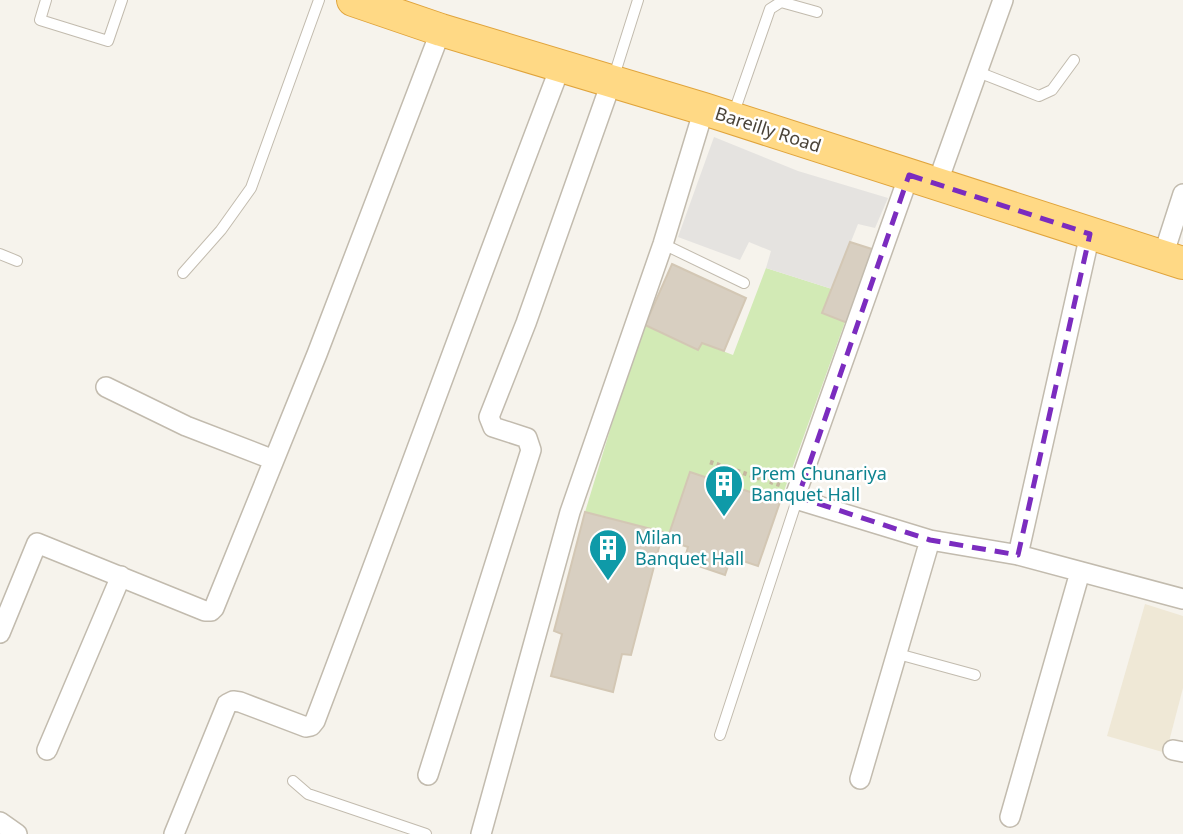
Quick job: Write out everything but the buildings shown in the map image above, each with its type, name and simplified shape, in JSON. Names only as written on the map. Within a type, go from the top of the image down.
[{"type":"highway","name":"Bareilly Road","points":[[353,0],[1173,260]]},
{"type":"street","points":[[1003,0],[978,72],[923,180],[798,494],[802,501],[930,540],[1018,555],[1183,599]]},
{"type":"street","points":[[0,633],[37,543],[211,611],[274,460],[441,30]]},
{"type":"street","points":[[174,834],[227,704],[240,702],[306,727],[315,721],[405,485],[479,276],[561,65]]},
{"type":"street","points":[[428,775],[531,450],[527,438],[493,427],[489,417],[612,80]]},
{"type":"street","points":[[481,834],[570,512],[663,244],[718,114]]},
{"type":"street","points":[[1173,260],[1183,194]]},
{"type":"street","points":[[1018,555],[1090,234]]},
{"type":"street","points":[[106,387],[186,426],[274,460]]},
{"type":"street","points":[[860,779],[930,540]]},
{"type":"street","points":[[1010,817],[1080,572]]},
{"type":"street","points":[[47,750],[121,576]]},
{"type":"street","points":[[0,822],[18,834]]},
{"type":"lane","points":[[46,0],[40,20],[108,40],[122,0]]},
{"type":"lane","points":[[183,273],[221,230],[251,187],[319,0]]},
{"type":"lane","points":[[612,80],[638,0]]},
{"type":"lane","points":[[718,114],[769,9],[781,2],[817,12]]},
{"type":"lane","points":[[978,72],[1039,96],[1052,90],[1074,60]]},
{"type":"lane","points":[[663,244],[744,284]]},
{"type":"lane","points":[[0,254],[17,261]]},
{"type":"lane","points":[[720,735],[798,494]]},
{"type":"lane","points":[[898,654],[975,675]]},
{"type":"lane","points":[[293,781],[308,794],[426,834]]},
{"type":"path","points":[[710,462],[798,494]]},
{"type":"highlighted area","points":[[909,175],[1090,234],[1018,555],[930,540],[798,497]]},
{"type":"shaded area","points":[[714,137],[798,171],[888,198],[875,228],[858,224],[832,289],[766,268],[771,251],[749,242],[740,260],[678,237]]},
{"type":"shaded area","points":[[1145,604],[1183,616],[1183,688],[1166,753],[1107,736]]},
{"type":"green space","points":[[766,268],[832,289],[845,322],[780,502],[690,472],[669,533],[585,512],[645,325],[697,350],[702,343],[733,355]]},
{"type":"place","name":"Prem Chunariya Banquet Hall","points":[[724,518]]},
{"type":"place","name":"Milan Banquet Hall","points":[[608,582]]}]
